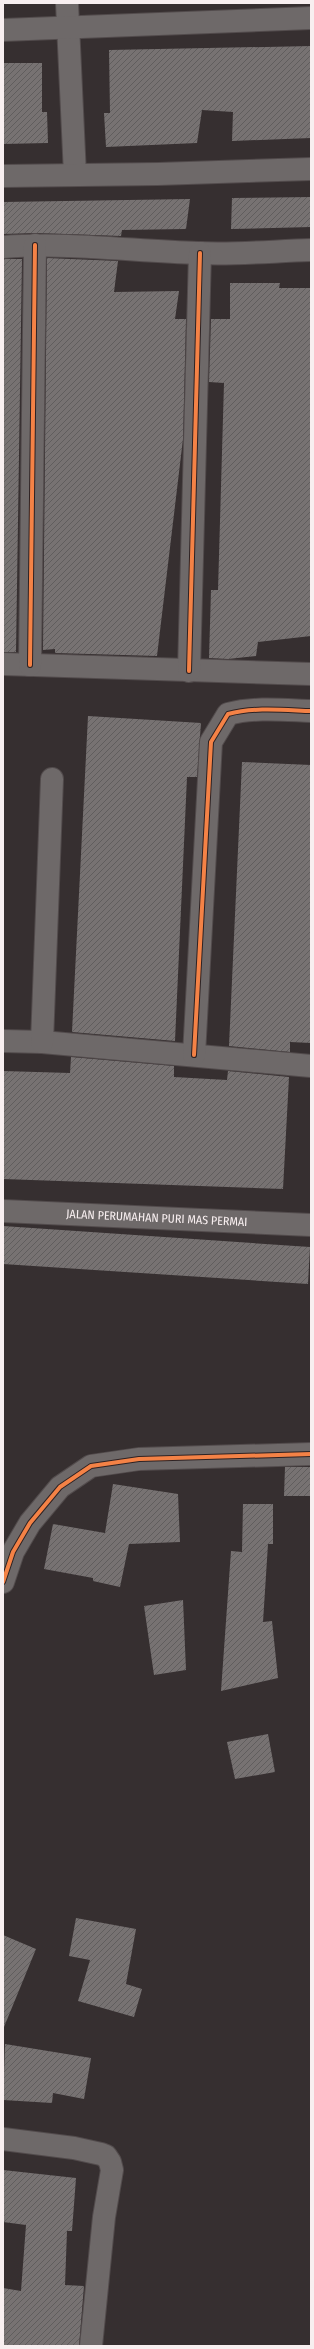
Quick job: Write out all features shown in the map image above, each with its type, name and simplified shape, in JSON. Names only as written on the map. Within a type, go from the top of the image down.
[{"type":"street","points":[[67,3],[75,175]]},
{"type":"street","points":[[3,30],[311,18]]},
{"type":"street","points":[[3,176],[311,169]]},
{"type":"street","points":[[3,247],[35,245],[200,253],[311,250]]},
{"type":"street","points":[[30,665],[35,245]]},
{"type":"street","points":[[190,670],[200,253]]},
{"type":"street","points":[[3,664],[311,674]]},
{"type":"street","points":[[194,1055],[211,742],[228,714],[244,710],[260,709],[311,711]]},
{"type":"street","points":[[42,1042],[52,778]]},
{"type":"street","points":[[3,1041],[42,1042],[311,1066]]},
{"type":"street","name":"JALAN PERUMAHAN PURI MAS PERMAI","points":[[3,1211],[311,1225]]},
{"type":"street","points":[[3,1582],[13,1552],[30,1523],[60,1487],[92,1466],[139,1459],[311,1454]]},
{"type":"street","points":[[3,2139],[74,2148],[101,2154],[106,2156],[110,2162],[112,2170],[104,2217],[91,2346]]},
{"type":"building","points":[[311,46],[311,138],[232,141],[233,112],[202,110],[197,143],[106,147],[104,113],[110,113],[109,50]]},
{"type":"building","points":[[3,63],[42,63],[42,112],[47,112],[48,143],[3,144]]},
{"type":"building","points":[[311,197],[311,227],[231,229],[232,198]]},
{"type":"building","points":[[190,199],[186,229],[122,230],[121,236],[36,233],[3,234],[3,202]]},
{"type":"building","points":[[47,258],[118,261],[114,292],[179,291],[175,319],[186,319],[183,439],[157,656],[55,653],[55,649],[43,650]]},
{"type":"building","points":[[3,259],[22,259],[16,652],[3,652]]},
{"type":"building","points":[[230,283],[280,283],[279,288],[311,288],[311,636],[258,642],[256,656],[228,659],[209,658],[211,590],[218,590],[224,383],[209,382],[211,319],[230,319]]},
{"type":"building","points":[[88,716],[201,723],[197,777],[187,777],[175,1041],[72,1032]]},
{"type":"building","points":[[242,762],[311,765],[311,1043],[290,1042],[290,1052],[229,1046]]},
{"type":"building","points":[[71,1057],[174,1066],[174,1077],[227,1080],[228,1071],[289,1077],[283,1189],[3,1179],[3,1071],[70,1073]]},
{"type":"building","points":[[3,1226],[310,1247],[308,1284],[3,1264]]},
{"type":"building","points":[[285,1467],[311,1467],[311,1496],[284,1496]]},
{"type":"building","points":[[113,1484],[178,1494],[180,1542],[129,1544],[120,1587],[93,1581],[93,1578],[44,1569],[53,1524],[105,1533]]},
{"type":"building","points":[[243,1504],[273,1504],[273,1544],[268,1544],[263,1622],[272,1621],[278,1678],[221,1691],[231,1551],[242,1552]]},
{"type":"building","points":[[183,1600],[186,1670],[154,1675],[144,1606]]},
{"type":"building","points":[[268,1734],[275,1772],[235,1779],[227,1742]]},
{"type":"building","points":[[76,1918],[136,1929],[126,1984],[142,1989],[134,2017],[78,2001],[90,1960],[69,1956]]},
{"type":"building","points":[[3,1935],[36,1949],[4,2027],[3,2027]]},
{"type":"building","points":[[5,2044],[91,2058],[84,2099],[53,2093],[52,2103],[3,2100]]},
{"type":"building","points":[[3,2170],[76,2178],[72,2231],[67,2231],[65,2285],[84,2286],[79,2346],[3,2346],[3,2288],[21,2291],[26,2225],[3,2222]]},
{"type":"cycle path","points":[[30,665],[35,245]]},
{"type":"cycle path","points":[[189,671],[200,253]]},
{"type":"cycle path","points":[[194,1055],[211,742],[228,714],[248,710],[311,711]]},
{"type":"cycle path","points":[[3,1582],[13,1552],[30,1523],[60,1487],[91,1466],[139,1459],[311,1454]]}]
